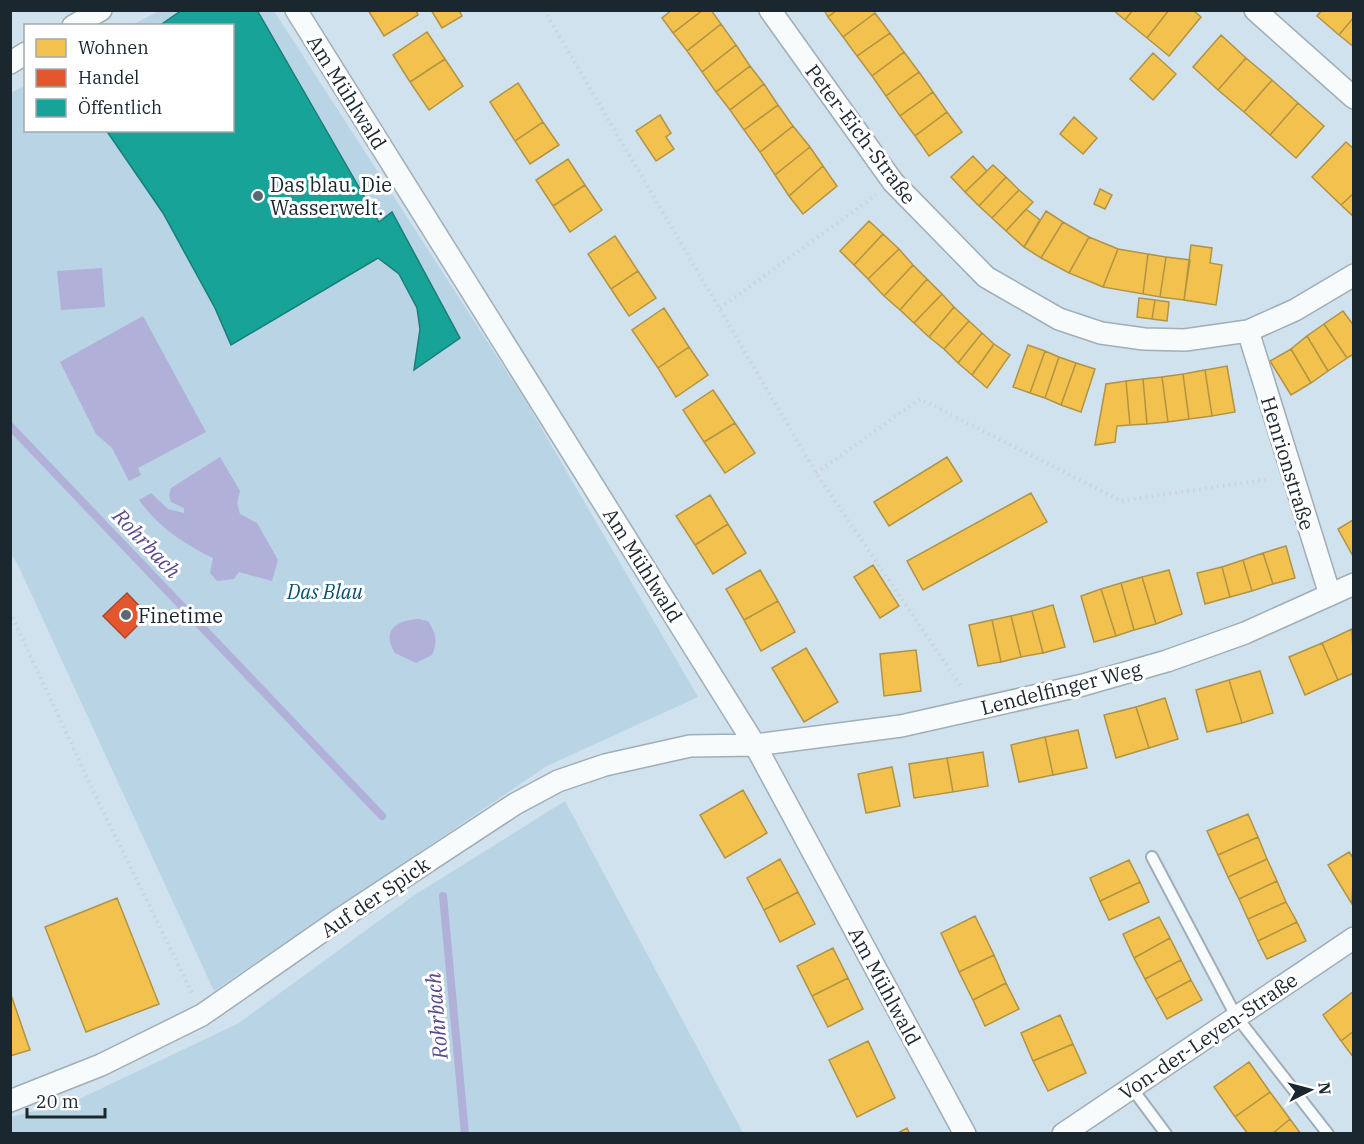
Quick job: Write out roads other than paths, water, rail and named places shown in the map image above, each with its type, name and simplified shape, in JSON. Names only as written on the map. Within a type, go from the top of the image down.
[{"type":"street","points":[[76,24],[101,10]]},
{"type":"street","name":"Am Mühlwald","points":[[296,10],[755,745],[965,1134]]},
{"type":"street","name":"Peter-Eich-Straße","points":[[770,10],[893,182],[986,277],[1059,319],[1101,333],[1144,339],[1185,340],[1248,331],[1295,310],[1353,275]]},
{"type":"street","points":[[1255,10],[1353,98]]},
{"type":"street","points":[[10,63],[24,54]]},
{"type":"street","name":"Henrionstraße","points":[[1248,331],[1330,595]]},
{"type":"street","name":"Lendelfinger Weg","points":[[755,745],[901,726],[1083,685],[1167,661],[1245,633],[1353,584]]},
{"type":"street","name":"Auf der Spick","points":[[10,1101],[101,1065],[202,1015],[337,921],[495,817],[558,781],[605,765],[690,746],[755,745]]},
{"type":"street","name":"Von-der-Leyen-Straße","points":[[1063,1134],[1353,938]]},
{"type":"lane","points":[[1152,857],[1236,1016],[1328,1134]]},
{"type":"lane","points":[[1131,1088],[1166,1134]]},
{"type":"water","points":[[102,268],[105,307],[61,310],[57,271]]},
{"type":"water","points":[[143,316],[206,432],[138,468],[141,475],[129,481],[112,448],[96,434],[60,362]]},
{"type":"water","points":[[220,457],[240,491],[237,503],[240,514],[257,523],[278,560],[272,581],[239,572],[234,579],[217,581],[210,573],[213,558],[172,534],[146,510],[139,500],[151,493],[168,509],[184,513],[184,508],[171,502],[169,495],[171,488]]},
{"type":"water","points":[[419,619],[428,621],[434,634],[435,646],[432,655],[416,663],[395,653],[391,645],[390,633],[398,624]]},
{"type":"waterway","name":"Rohrbach","points":[[10,426],[382,816]]},
{"type":"waterway","name":"Rohrbach","points":[[443,896],[465,1134]]},
{"type":"place","name":"Das blau. Die Wasserwelt.","points":[[258,196]]},
{"type":"place","name":"Finetime","points":[[126,615]]},
{"type":"park label","name":"Das Blau","points":[[325,591]]}]
